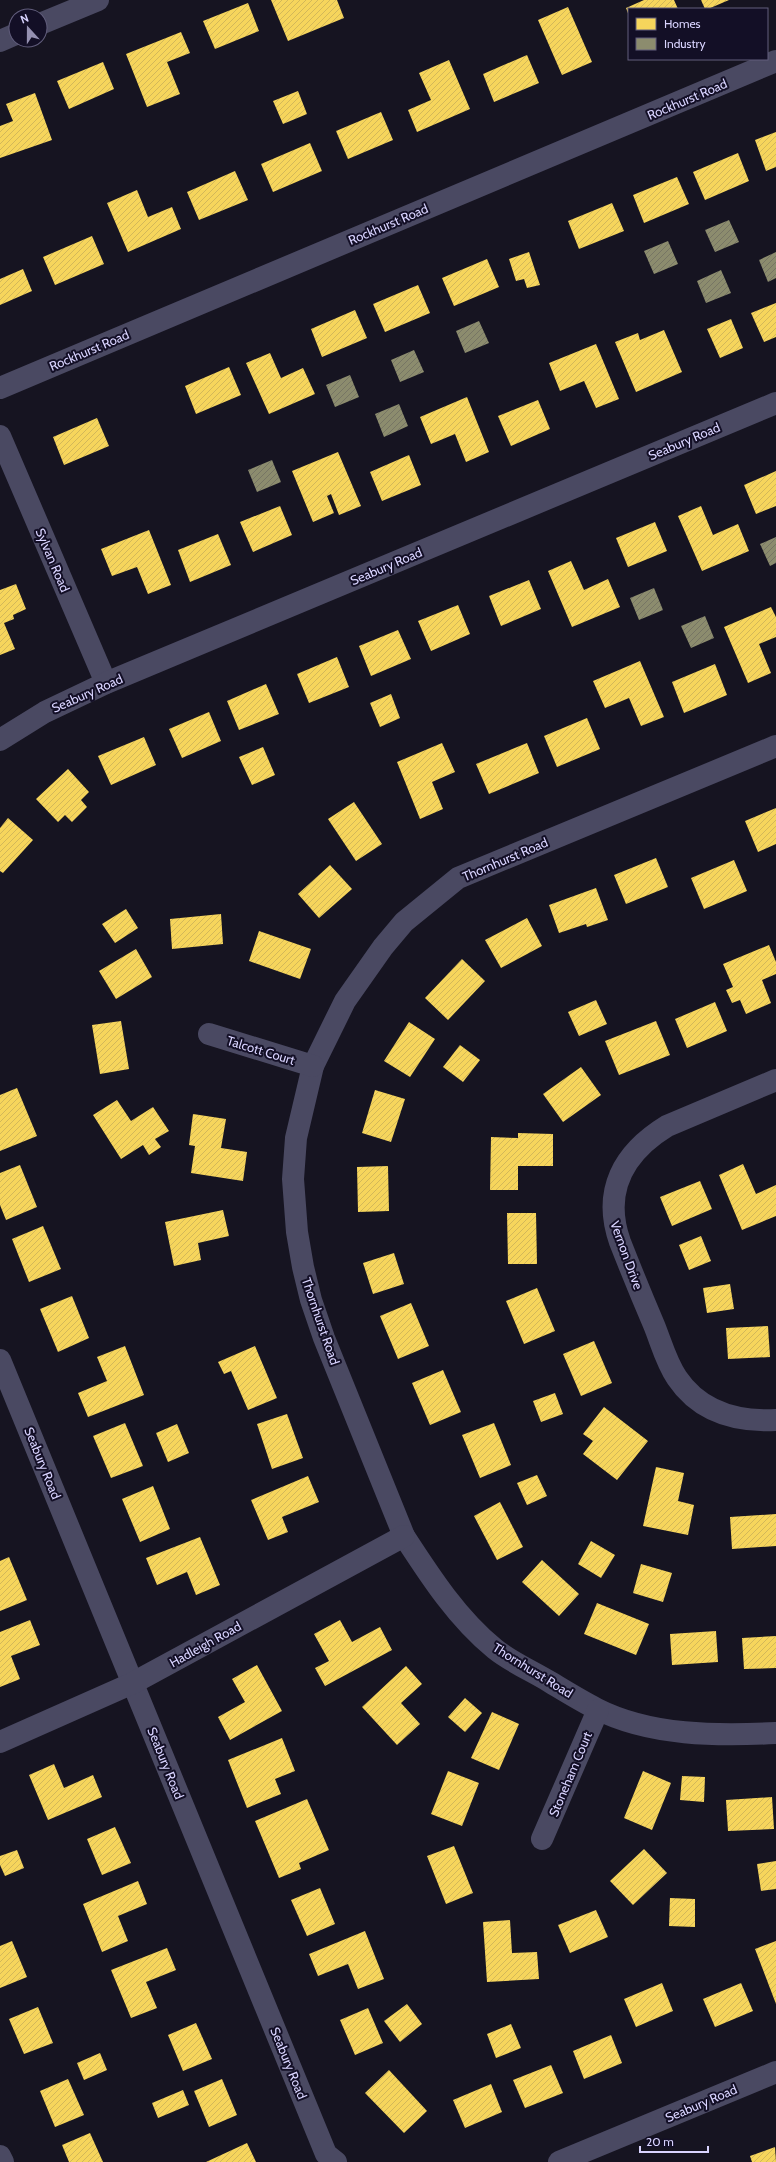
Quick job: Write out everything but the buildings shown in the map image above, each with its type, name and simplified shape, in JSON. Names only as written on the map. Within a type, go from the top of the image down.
[{"type":"street","points":[[48,21],[98,0]]},
{"type":"street","name":"Rockhurst Road","points":[[0,388],[776,61]]},
{"type":"street","name":"Seabury Road","points":[[0,740],[45,712],[106,683],[776,403]]},
{"type":"street","name":"Sylvan Road","points":[[0,436],[106,683]]},
{"type":"street","name":"Thornhurst Road","points":[[776,746],[458,878],[404,922],[383,947],[345,1001],[313,1066],[296,1138],[293,1179],[297,1232],[303,1267],[311,1300],[324,1338],[404,1536],[449,1600],[496,1650],[598,1710],[638,1724],[673,1730],[706,1734],[776,1733]]},
{"type":"street","name":"Talcott Court","points":[[209,1034],[313,1066]]},
{"type":"street","name":"Vernon Drive","points":[[776,1080],[667,1126],[651,1136],[632,1155],[622,1170],[616,1185],[612,1205],[613,1224],[676,1377],[693,1396],[706,1407],[720,1413],[746,1420],[776,1420]]},
{"type":"street","name":"Seabury Road","points":[[0,1360],[326,2154],[336,2162]]},
{"type":"street","name":"Hadleigh Road","points":[[0,1742],[133,1683],[404,1536]]},
{"type":"street","name":"Stoneham Court","points":[[542,1839],[598,1710]]},
{"type":"street","name":"Seabury Road","points":[[559,2162],[776,2072]]},
{"type":"street","points":[[0,2156],[3,2162]]}]
